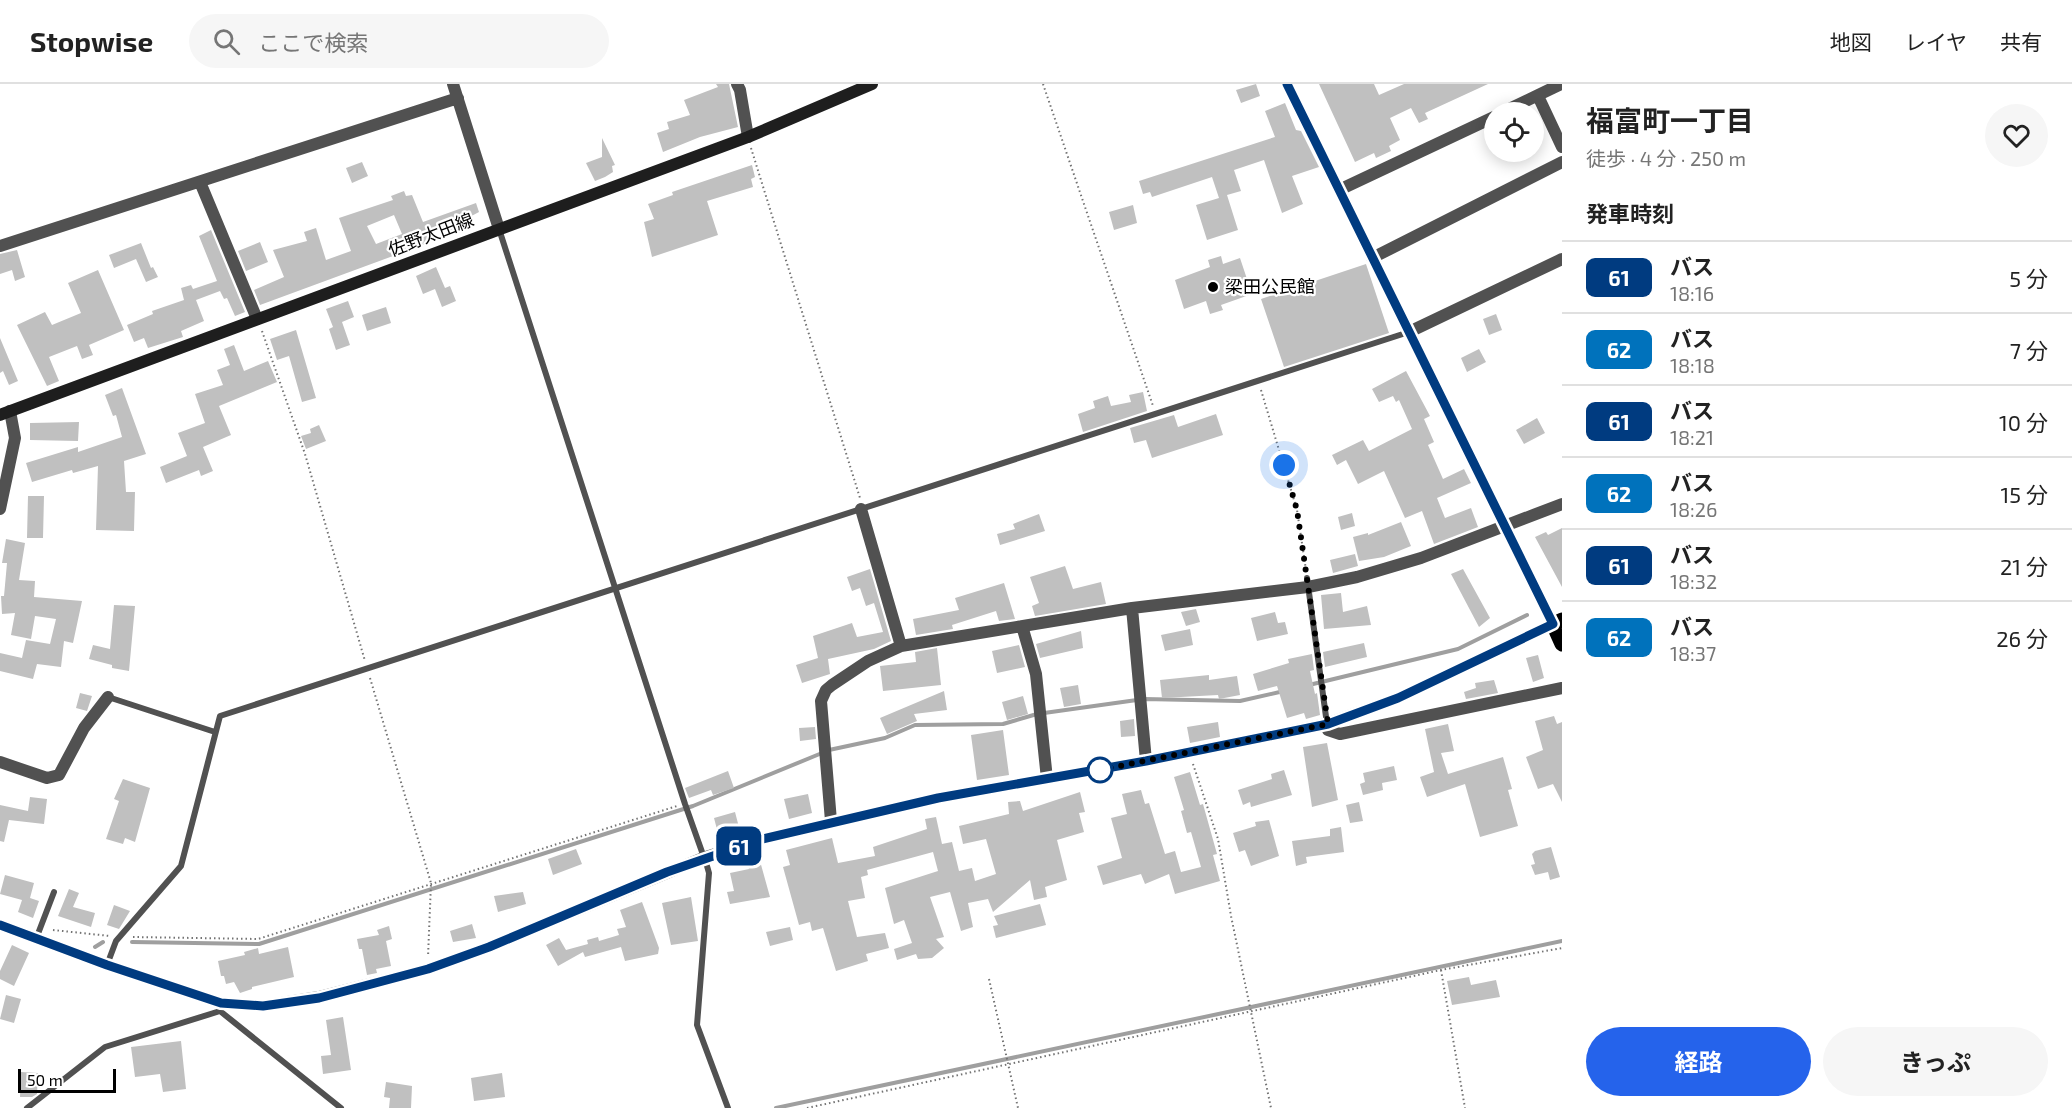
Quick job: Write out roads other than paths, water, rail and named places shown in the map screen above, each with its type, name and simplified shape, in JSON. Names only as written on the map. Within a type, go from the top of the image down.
[{"type":"main road","name":"佐野太田線","points":[[5,413],[748,137],[872,84]]},
{"type":"main road","points":[[1558,622],[1562,644]]},
{"type":"street","points":[[453,84],[499,229]]},
{"type":"street","points":[[736,84],[740,90],[748,137]]},
{"type":"street","points":[[0,925],[221,1007],[281,1004],[340,993],[428,969],[703,858],[762,839],[831,821],[938,798],[1189,753],[1328,724],[1398,698],[1558,622],[1506,528],[1287,84]]},
{"type":"street","points":[[1525,102],[1560,84]]},
{"type":"street","points":[[1538,96],[1562,147]]},
{"type":"street","points":[[0,246],[458,98]]},
{"type":"street","points":[[1339,190],[1484,122]]},
{"type":"street","points":[[1372,258],[1562,162]]},
{"type":"street","points":[[200,182],[257,319]]},
{"type":"street","points":[[1409,332],[1562,259]]},
{"type":"street","points":[[0,509],[15,438],[5,413]]},
{"type":"street","points":[[831,821],[821,701],[826,690],[832,685],[885,652],[901,646],[1132,608],[1357,577],[1421,558],[1506,528],[1562,504]]},
{"type":"street","points":[[862,509],[901,646]]},
{"type":"street","points":[[1132,608],[1146,761]]},
{"type":"street","points":[[1022,626],[1036,674],[1047,779]]},
{"type":"street","points":[[1328,724],[1328,730],[1340,734],[1562,688]]},
{"type":"street","points":[[0,762],[47,778],[59,775],[84,728],[108,696]]},
{"type":"lane","points":[[499,229],[709,873],[697,1025],[728,1108]]},
{"type":"lane","points":[[107,965],[119,936],[181,866],[220,716],[230,711],[616,589],[1409,332]]},
{"type":"lane","points":[[1308,582],[1328,724]]},
{"type":"lane","points":[[108,696],[215,732]]},
{"type":"lane","points":[[35,939],[54,892]]},
{"type":"lane","points":[[27,1108],[105,1047],[221,1007],[341,1108]]},
{"type":"waterway","points":[[1309,685],[1458,649],[1527,615]]},
{"type":"waterway","points":[[829,750],[885,738],[915,725],[1003,724],[1037,714],[1144,699],[1240,701],[1284,691]]},
{"type":"waterway","points":[[132,942],[259,944],[693,806],[822,753]]},
{"type":"waterway","points":[[776,1108],[1562,941]]},
{"type":"waterway","points":[[95,947],[103,942]]},
{"type":"place","name":"梁田公民館","points":[[1213,287]]}]
